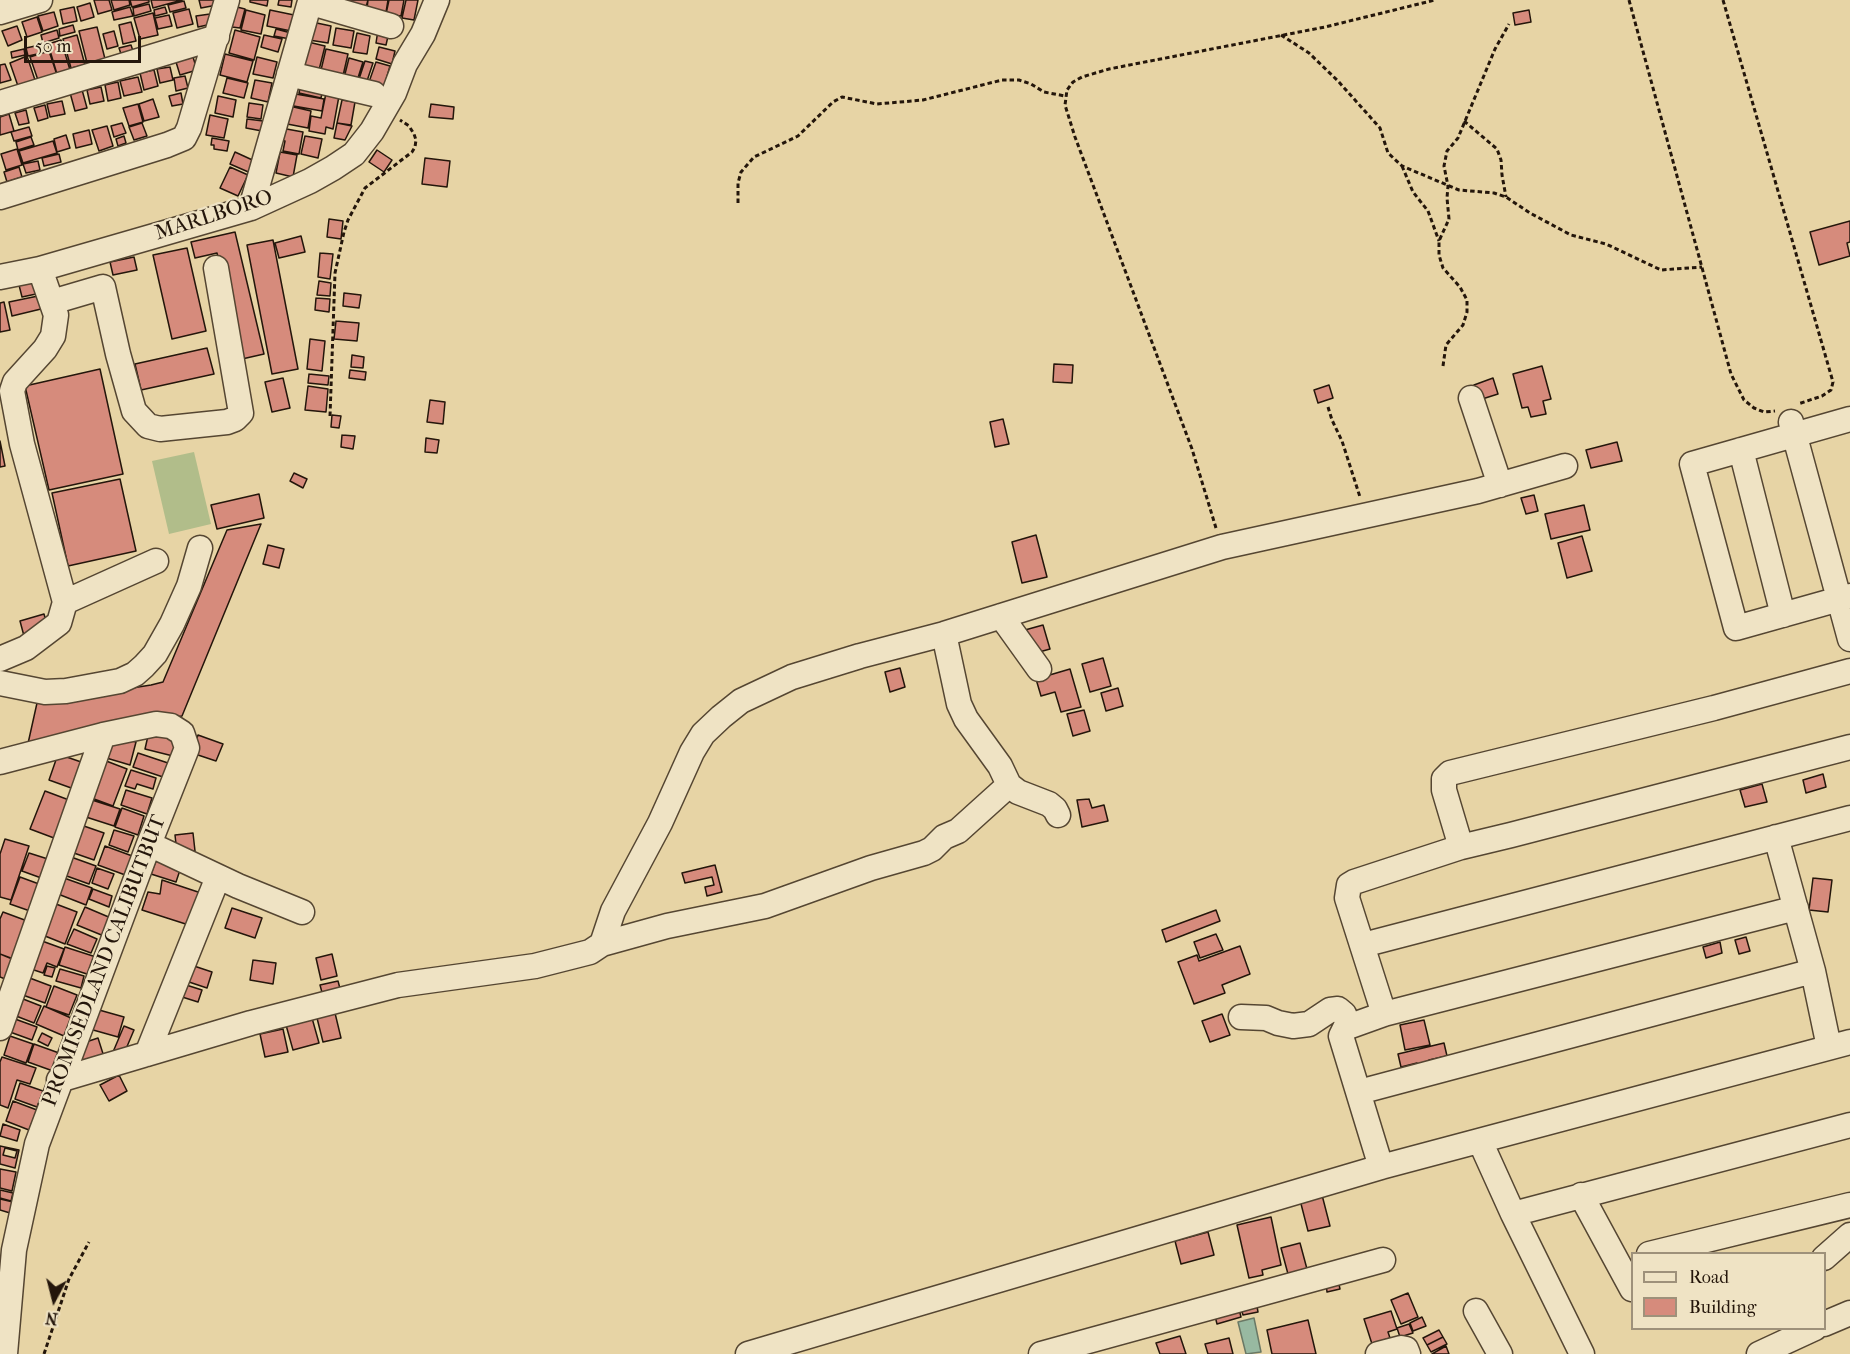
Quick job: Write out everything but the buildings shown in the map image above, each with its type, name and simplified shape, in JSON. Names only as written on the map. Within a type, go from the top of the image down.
[{"type":"street","points":[[0,12],[40,0]]},
{"type":"street","points":[[0,197],[184,138],[218,37],[227,0]]},
{"type":"street","name":"MARLBORO","points":[[0,276],[40,269],[251,208],[310,181],[354,154],[384,111],[437,0]]},
{"type":"street","points":[[251,208],[309,5],[315,4],[391,26]]},
{"type":"street","points":[[0,103],[218,37]]},
{"type":"street","points":[[289,74],[374,94]]},
{"type":"street","points":[[96,253],[117,354],[134,411],[148,426],[160,429],[227,422],[236,419],[241,413],[216,267]]},
{"type":"street","points":[[0,659],[26,648],[59,623],[64,602],[22,444],[12,391],[15,382],[45,349],[53,336],[56,315],[40,269]]},
{"type":"street","points":[[52,302],[103,287]]},
{"type":"street","points":[[1471,398],[1500,485]]},
{"type":"street","points":[[1787,419],[1844,597],[1850,639]]},
{"type":"street","points":[[1844,597],[1736,628],[1692,464],[1741,450],[1787,419],[1850,419]]},
{"type":"street","points":[[1741,450],[1783,615]]},
{"type":"street","points":[[602,944],[613,911],[660,823],[692,752],[703,734],[741,701],[792,677],[944,634],[1222,547],[1500,485],[1565,466]]},
{"type":"street","points":[[0,683],[45,692],[66,692],[120,681],[135,674],[155,654],[172,624],[189,586],[200,548]]},
{"type":"street","points":[[64,602],[156,561]]},
{"type":"street","points":[[1001,616],[1039,669]]},
{"type":"street","points":[[944,634],[959,704],[972,728],[1000,766],[1009,785],[1018,792],[1049,804],[1058,815]]},
{"type":"street","points":[[0,644],[26,648]]},
{"type":"street","points":[[1461,847],[1444,790],[1444,779],[1450,773],[1850,672]]},
{"type":"street","name":"PROMISEDLAND CALIBUTBUT","points":[[0,762],[103,735],[156,724],[171,726],[182,733],[187,748],[148,844],[37,1144],[7,1249],[5,1354]]},
{"type":"street","points":[[0,1028],[103,735]]},
{"type":"street","points":[[1384,1014],[1347,898],[1349,885],[1353,882],[1461,847],[1850,747]]},
{"type":"street","points":[[59,1080],[251,1023],[398,985],[536,966],[590,952],[602,944],[667,926],[765,906],[871,868],[924,853],[932,849],[944,837],[958,831],[1009,785]]},
{"type":"street","points":[[1363,945],[1850,818]]},
{"type":"street","points":[[748,1354],[1381,1167],[1840,1045],[1813,971],[1776,837]]},
{"type":"street","points":[[148,844],[218,878],[302,912]]},
{"type":"street","points":[[147,1054],[218,878]]},
{"type":"street","points":[[1381,1167],[1341,1036],[1345,1028],[1384,1014],[1796,908]]},
{"type":"street","points":[[1359,1092],[1813,971]]},
{"type":"street","points":[[1241,1017],[1266,1018],[1293,1026],[1309,1024],[1330,1010],[1338,1009],[1344,1014],[1349,1026]]},
{"type":"street","points":[[1513,1214],[1850,1125]]},
{"type":"street","points":[[1480,1141],[1582,1354]]},
{"type":"street","points":[[1581,1195],[1625,1259],[1631,1285]]},
{"type":"street","points":[[1657,1252],[1850,1205]]},
{"type":"street","points":[[1826,1255],[1850,1235]]},
{"type":"street","points":[[1041,1354],[1383,1260]]},
{"type":"street","points":[[1476,1311],[1500,1354]]},
{"type":"street","points":[[1826,1323],[1850,1313]]},
{"type":"street","points":[[1759,1354],[1813,1330]]},
{"type":"street","points":[[1378,1354],[1401,1347],[1406,1349],[1408,1354]]},
{"type":"path","points":[[1222,547],[1192,449],[1075,137],[1065,105],[1065,96],[1073,82],[1110,69],[1325,27],[1435,0]]},
{"type":"path","points":[[1629,0],[1731,375],[1744,400],[1754,408],[1787,419],[1832,390],[1833,382],[1724,0]]},
{"type":"path","points":[[1439,241],[1449,219],[1448,186],[1444,166],[1447,151],[1458,138],[1495,49],[1509,24]]},
{"type":"path","points":[[1281,35],[1309,53],[1338,81],[1380,128],[1388,153],[1402,166],[1459,190],[1494,193],[1506,197],[1571,235],[1606,244],[1661,270],[1702,267]]},
{"type":"path","points":[[738,202],[738,183],[741,172],[754,157],[798,136],[832,102],[843,97],[877,104],[923,100],[1002,80],[1019,80],[1044,92],[1065,96]]},
{"type":"path","points":[[1464,121],[1497,149],[1501,160],[1506,197]]},
{"type":"path","points":[[330,416],[335,273],[348,220],[365,188],[412,152],[416,140],[409,126]]},
{"type":"path","points":[[1402,166],[1413,192],[1428,211],[1439,241],[1439,255],[1443,268],[1460,287],[1467,300],[1467,312],[1463,325],[1446,345],[1443,366]]},
{"type":"path","points":[[1328,407],[1342,441],[1366,516]]},
{"type":"path","points":[[44,1354],[69,1279],[89,1242]]},
{"type":"shaded area","points":[[194,452],[211,524],[169,534],[152,461]]},
{"type":"shaded area","points":[[1254,1318],[1261,1352],[1246,1354],[1238,1322]]}]
